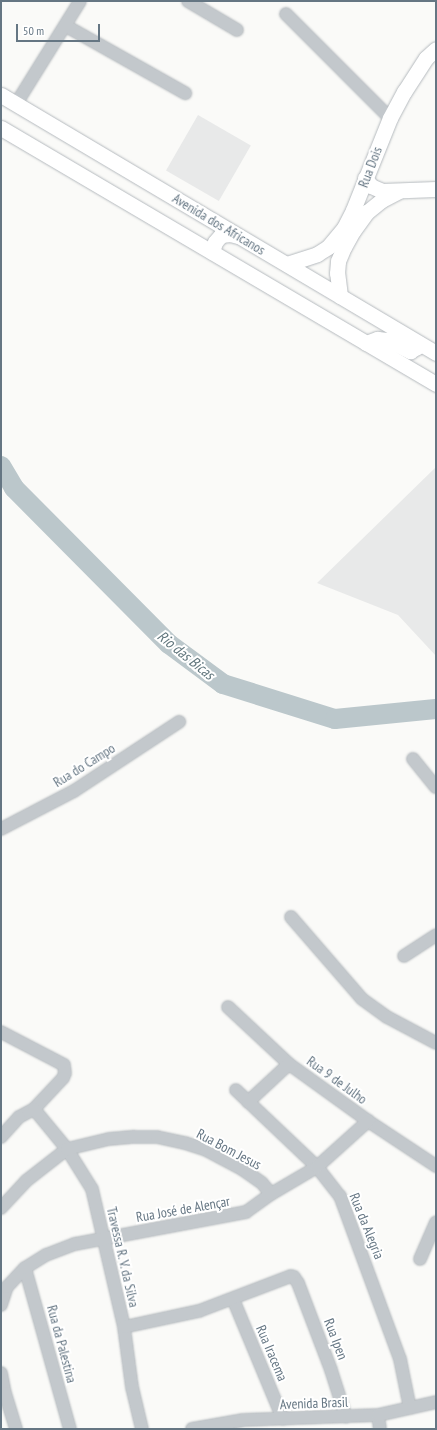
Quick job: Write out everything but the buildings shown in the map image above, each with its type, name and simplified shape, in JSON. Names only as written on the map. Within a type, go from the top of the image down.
[{"type":"main road","name":"Rua Dois","points":[[287,264],[316,254],[328,247],[337,238],[353,210],[390,118],[404,92],[426,58],[436,49]]},
{"type":"main road","name":"Avenida dos Africanos","points":[[1,95],[436,353]]},
{"type":"main road","name":"Avenida dos Africanos","points":[[1,128],[436,384]]},
{"type":"main road","points":[[365,178],[376,189],[399,191],[436,189]]},
{"type":"main road","name":"Rua Dois","points":[[340,296],[337,272],[338,261],[347,241],[367,212],[382,200],[399,191]]},
{"type":"main road","points":[[212,252],[215,242],[221,235],[230,234],[241,237]]},
{"type":"main road","points":[[366,343],[377,340],[388,340],[410,351],[417,347],[419,343]]},
{"type":"street","points":[[16,104],[66,26],[80,1]]},
{"type":"street","points":[[188,1],[237,30]]},
{"type":"street","points":[[286,14],[390,118]]},
{"type":"street","points":[[66,26],[185,93]]},
{"type":"street","name":"Rua do Campo","points":[[1,829],[74,791],[179,722]]},
{"type":"street","points":[[413,759],[436,786]]},
{"type":"street","points":[[291,917],[362,999],[387,1017],[436,1043]]},
{"type":"street","points":[[404,956],[436,934]]},
{"type":"street","name":"Rua 9 de Julho","points":[[228,1007],[289,1064],[368,1121],[436,1166]]},
{"type":"street","points":[[1,1032],[64,1065],[63,1078],[34,1109],[20,1118],[1,1137]]},
{"type":"street","points":[[248,1102],[289,1064]]},
{"type":"street","name":"Rua da Alegria","points":[[236,1090],[317,1167],[340,1196],[400,1359],[410,1408]]},
{"type":"street","name":"Travessa R. V. da Silva","points":[[34,1109],[67,1149],[92,1189],[105,1239],[124,1327],[132,1387],[142,1429]]},
{"type":"street","name":"Rua José de Alençar","points":[[1,1305],[7,1287],[25,1268],[46,1255],[68,1247],[105,1239],[246,1212],[271,1194],[317,1167],[368,1121]]},
{"type":"street","name":"Rua Bom Jesus","points":[[1,1208],[26,1181],[67,1149],[109,1138],[157,1136],[206,1150],[242,1169],[262,1183],[271,1194]]},
{"type":"street","points":[[420,1259],[436,1222]]},
{"type":"street","name":"Rua da Palestina","points":[[25,1268],[70,1429]]},
{"type":"street","name":"Rua Ipen","points":[[233,1299],[290,1276],[294,1277],[298,1283],[331,1370],[346,1417]]},
{"type":"street","points":[[124,1327],[199,1311],[233,1299]]},
{"type":"street","name":"Rua Iracema","points":[[233,1299],[283,1419]]},
{"type":"street","points":[[1,1373],[5,1393],[16,1429]]},
{"type":"street","name":"Avenida Brasil","points":[[192,1429],[243,1420],[378,1415],[436,1402]]},
{"type":"street","points":[[378,1415],[380,1429]]},
{"type":"shaded area","points":[[198,115],[251,146],[219,201],[166,170]]},
{"type":"shaded area","points":[[436,467],[436,656],[398,615],[317,583]]},
{"type":"waterway","name":"Rio das Bicas","points":[[1,466],[14,488],[169,644],[223,684],[335,719],[436,709]]}]
